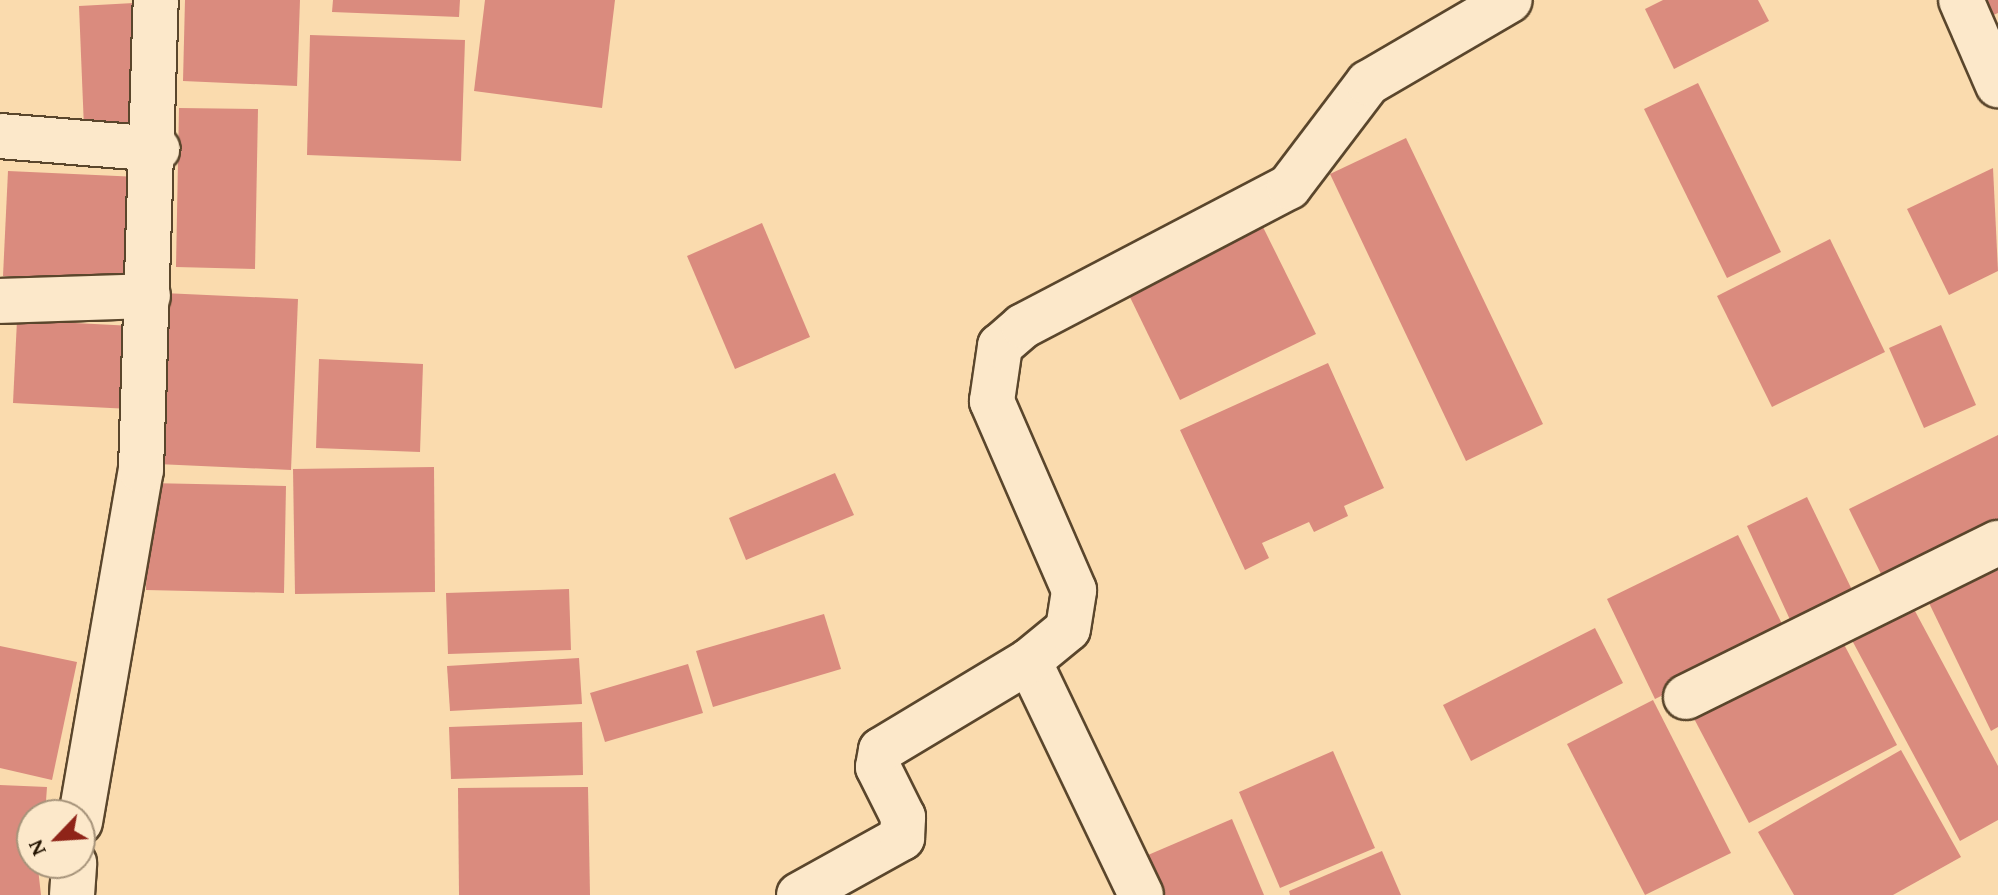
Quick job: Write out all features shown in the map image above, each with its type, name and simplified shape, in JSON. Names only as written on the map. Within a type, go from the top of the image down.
[{"type":"street","points":[[84,799],[141,470],[157,149],[156,0]]},
{"type":"street","points":[[799,895],[902,838],[903,817],[878,767],[881,750],[1029,661],[1068,629],[1074,590],[992,401],[1000,346],[1023,326],[1289,187],[1368,83],[1510,0]]},
{"type":"street","points":[[1961,0],[1998,85]]},
{"type":"street","points":[[0,136],[157,149]]},
{"type":"street","points":[[0,301],[148,296]]},
{"type":"street","points":[[1686,697],[1998,543]]},
{"type":"street","points":[[1029,661],[1141,895]]},
{"type":"building","points":[[185,0],[300,0],[297,86],[183,81]]},
{"type":"building","points":[[333,0],[460,0],[459,17],[332,12]]},
{"type":"building","points":[[485,0],[615,0],[602,108],[474,91]]},
{"type":"building","points":[[1663,0],[1758,0],[1769,21],[1674,69],[1645,9]]},
{"type":"building","points":[[1971,0],[1998,0],[1998,13],[1980,21]]},
{"type":"building","points":[[134,3],[138,126],[84,128],[79,6]]},
{"type":"building","points":[[310,35],[465,40],[461,161],[307,155]]},
{"type":"building","points":[[1698,83],[1781,252],[1727,278],[1644,109]]},
{"type":"building","points":[[179,108],[258,109],[255,269],[176,267]]},
{"type":"building","points":[[1406,138],[1543,424],[1466,461],[1330,174]]},
{"type":"building","points":[[1993,168],[1998,271],[1949,295],[1907,209]]},
{"type":"building","points":[[8,171],[139,177],[134,283],[3,276]]},
{"type":"building","points":[[762,223],[810,337],[735,369],[687,256]]},
{"type":"building","points":[[1261,223],[1316,334],[1180,400],[1126,289]]},
{"type":"building","points":[[1830,239],[1885,352],[1772,407],[1717,296]]},
{"type":"building","points":[[163,293],[298,299],[291,470],[157,464]]},
{"type":"building","points":[[17,320],[133,326],[130,409],[13,403]]},
{"type":"building","points":[[1941,325],[1976,405],[1924,428],[1889,348]]},
{"type":"building","points":[[319,359],[423,364],[420,452],[316,448]]},
{"type":"building","points":[[1328,363],[1384,488],[1344,506],[1348,516],[1314,532],[1309,522],[1262,543],[1269,558],[1245,570],[1180,430]]},
{"type":"building","points":[[1998,435],[1998,531],[1887,586],[1849,509]]},
{"type":"building","points":[[434,467],[435,592],[295,594],[293,469]]},
{"type":"building","points":[[835,473],[854,515],[746,560],[729,518]]},
{"type":"building","points":[[148,483],[286,486],[284,593],[146,590]]},
{"type":"building","points":[[1807,497],[1854,594],[1792,624],[1747,526]]},
{"type":"building","points":[[1738,535],[1787,634],[1655,699],[1607,599]]},
{"type":"building","points":[[1998,570],[1998,727],[1991,731],[1929,603]]},
{"type":"building","points":[[569,589],[571,650],[448,654],[446,593]]},
{"type":"building","points":[[1908,598],[1998,766],[1998,820],[1960,841],[1847,631]]},
{"type":"building","points":[[824,614],[841,669],[713,707],[696,651]]},
{"type":"building","points":[[1595,628],[1623,683],[1471,761],[1443,705]]},
{"type":"building","points":[[1838,633],[1897,745],[1749,823],[1690,711]]},
{"type":"building","points":[[0,646],[77,662],[52,780],[0,768]]},
{"type":"building","points":[[579,658],[582,704],[450,711],[447,666]]},
{"type":"building","points":[[688,664],[703,713],[605,742],[590,693]]},
{"type":"building","points":[[1653,700],[1731,853],[1645,895],[1567,744]]},
{"type":"building","points":[[582,722],[583,775],[451,779],[449,727]]},
{"type":"building","points":[[1901,750],[1961,857],[1893,895],[1794,895],[1758,832]]},
{"type":"building","points":[[1333,751],[1375,848],[1280,888],[1239,792]]},
{"type":"building","points":[[0,785],[47,787],[46,799],[16,799],[16,879],[39,879],[41,895],[0,895]]},
{"type":"building","points":[[588,787],[590,895],[459,895],[458,788]]},
{"type":"building","points":[[1232,819],[1264,895],[1149,895],[1134,861]]},
{"type":"building","points":[[1382,851],[1401,895],[1290,895],[1289,891]]}]
